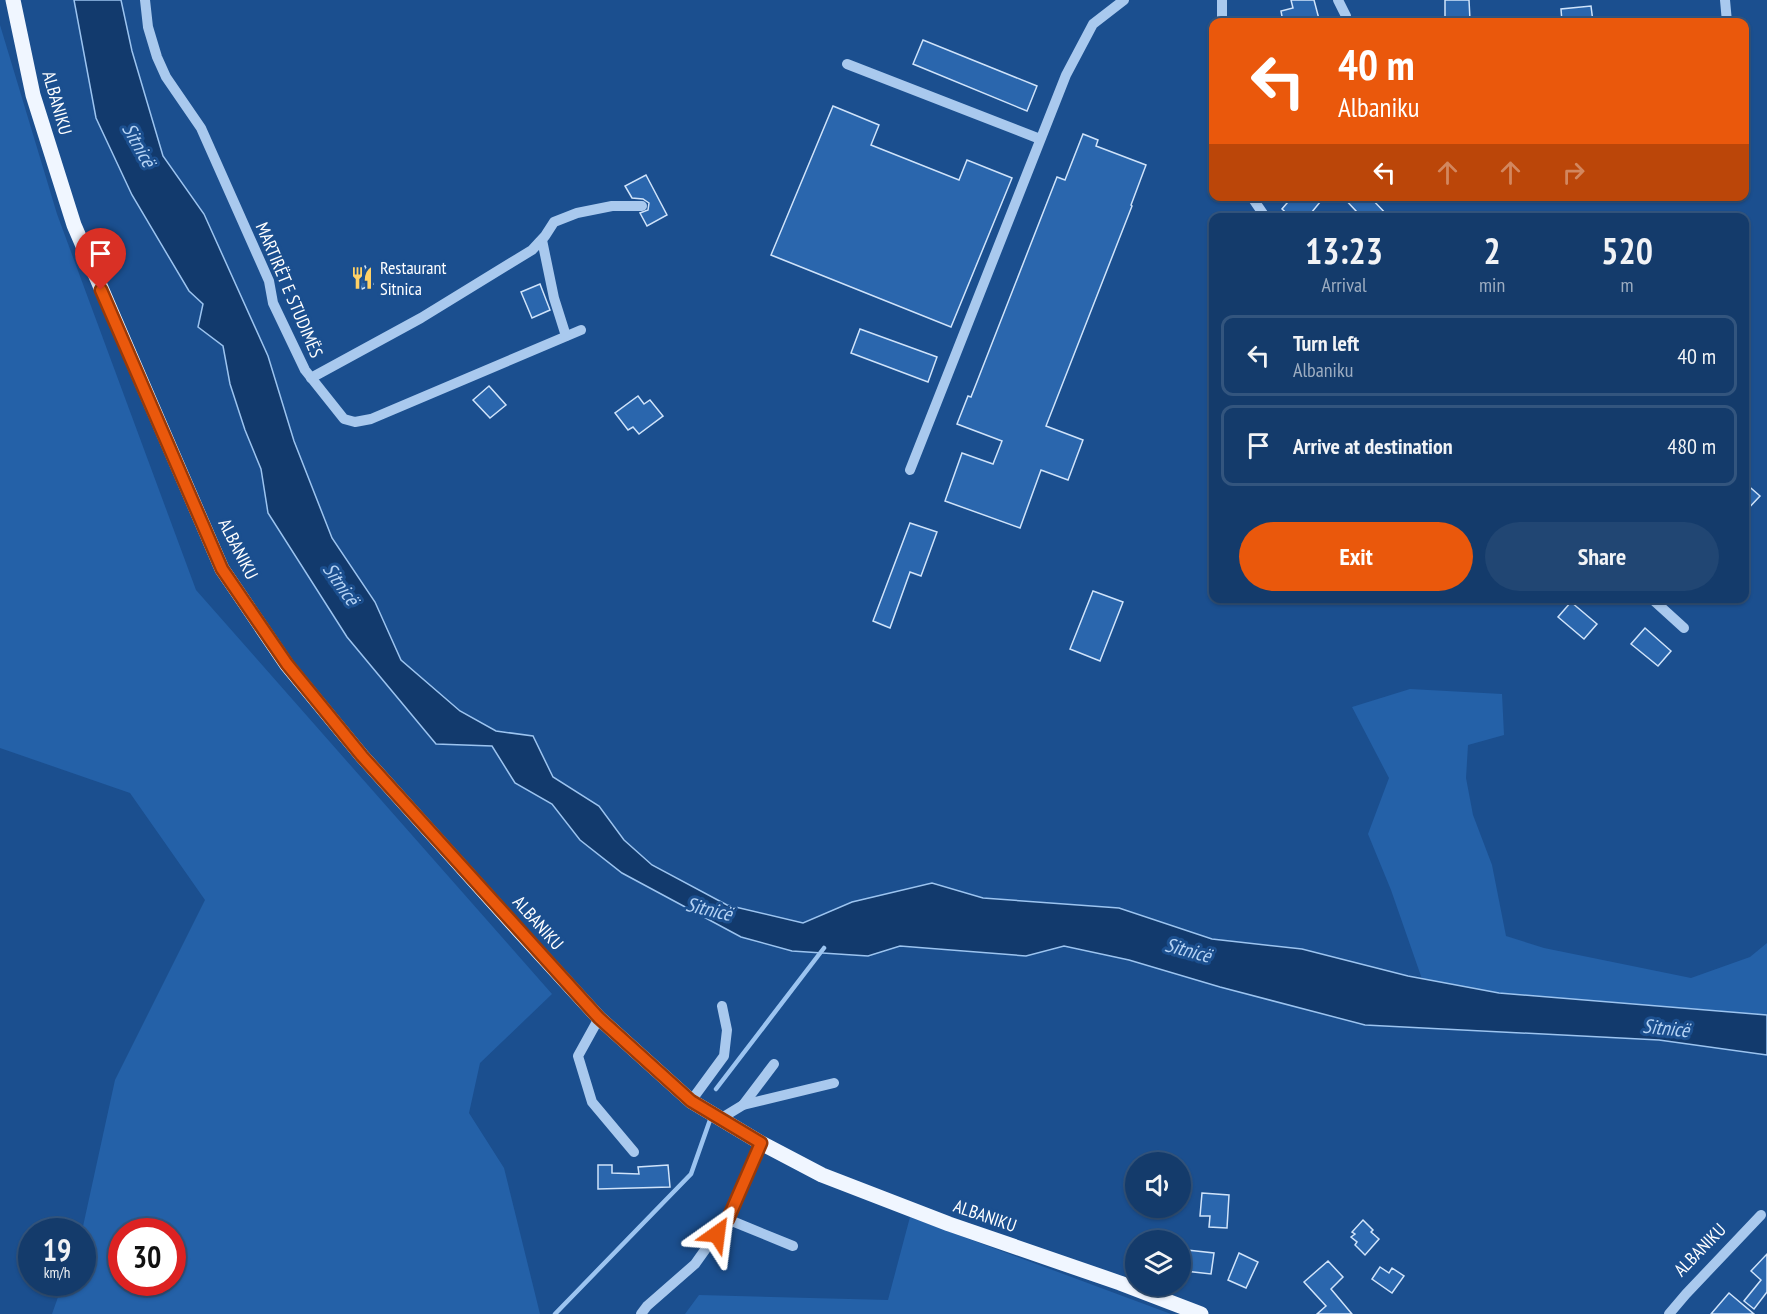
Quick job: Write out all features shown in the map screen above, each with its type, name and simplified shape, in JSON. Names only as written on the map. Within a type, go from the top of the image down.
[{"type":"main road","name":"ALBANIKU","points":[[13,0],[33,95],[74,225],[222,569],[287,664],[362,756],[599,1018],[691,1101],[761,1143],[833,1179],[949,1224],[1120,1283],[1201,1314]]},
{"type":"street","name":"MARTIRËT E STUDIMËS","points":[[145,0],[148,27],[157,57],[166,77],[201,128],[269,281],[273,303],[305,370],[344,419],[355,422],[371,419],[581,330]]},
{"type":"street","points":[[910,470],[1066,75],[1093,24],[1124,0]]},
{"type":"street","points":[[1222,0],[1222,18]]},
{"type":"street","points":[[1338,0],[1346,16]]},
{"type":"street","points":[[1725,0],[1727,18]]},
{"type":"street","points":[[847,64],[1040,139]]},
{"type":"street","points":[[311,378],[421,318],[532,250],[554,222],[577,213],[612,206],[642,206]]},
{"type":"street","points":[[542,240],[554,298],[566,336]]},
{"type":"street","points":[[1656,603],[1684,628]]},
{"type":"street","points":[[691,1101],[724,1056],[727,1030],[722,1006]]},
{"type":"street","points":[[599,1018],[578,1056],[592,1102],[634,1152]]},
{"type":"street","points":[[743,1105],[774,1064]]},
{"type":"street","points":[[720,1119],[743,1105],[834,1083]]},
{"type":"street","points":[[641,1314],[646,1306],[695,1264],[728,1219],[761,1143]]},
{"type":"street","name":"ALBANIKU","points":[[1669,1314],[1761,1215]]},
{"type":"street","points":[[728,1219],[793,1246]]},
{"type":"shaded area","points":[[0,25],[57,214],[196,590],[552,994],[480,1063],[469,1113],[504,1168],[540,1314],[52,1314],[58,1296],[96,1296],[96,1218],[85,1218],[115,1080],[205,900],[130,793],[0,748]]},
{"type":"shaded area","points":[[1410,689],[1502,694],[1504,735],[1468,745],[1466,778],[1473,815],[1492,865],[1506,936],[1544,948],[1691,978],[1750,957],[1767,943],[1767,1015],[1499,993],[1422,979],[1391,890],[1368,834],[1389,778],[1352,707]]},
{"type":"shaded area","points":[[910,1217],[1171,1314],[685,1314],[699,1295],[888,1300]]},
{"type":"water","name":"Sitnicë","points":[[74,0],[121,0],[132,51],[163,156],[204,214],[268,356],[294,441],[332,538],[375,602],[401,660],[460,711],[496,731],[533,736],[553,777],[599,806],[624,840],[652,865],[727,905],[803,923],[852,902],[932,883],[983,898],[1119,908],[1212,939],[1302,949],[1408,976],[1499,993],[1767,1015],[1767,1055],[1659,1040],[1365,1025],[1220,987],[1129,960],[1064,946],[1026,956],[900,946],[868,956],[792,951],[741,937],[622,873],[580,840],[552,804],[515,783],[492,746],[436,744],[347,637],[268,513],[261,469],[230,384],[223,346],[198,327],[203,304],[189,291],[132,195],[96,118]]},
{"type":"building","points":[[1291,0],[1314,0],[1319,18],[1282,18],[1281,11],[1293,8]]},
{"type":"building","points":[[1445,0],[1469,0],[1470,18],[1445,18]]},
{"type":"building","points":[[1591,6],[1592,18],[1562,18],[1561,9]]},
{"type":"building","points":[[923,40],[1037,86],[1027,111],[913,64]]},
{"type":"building","points":[[833,106],[879,125],[871,145],[959,180],[967,160],[1012,178],[951,327],[771,255]]},
{"type":"building","points":[[1083,134],[1098,140],[1096,146],[1146,165],[1046,426],[1083,440],[1068,480],[1041,470],[1020,528],[945,501],[962,453],[993,464],[1002,441],[957,424],[968,396],[971,397],[1057,177],[1065,180]]},
{"type":"building","points":[[646,175],[667,215],[647,226],[640,213],[648,210],[649,203],[643,199],[632,198],[625,186]]},
{"type":"building","points":[[1289,201],[1321,201],[1311,213],[1286,213],[1282,209]]},
{"type":"building","points":[[1347,201],[1374,201],[1385,213],[1356,213]]},
{"type":"building","points":[[365,266],[373,284],[362,289],[354,271]]},
{"type":"building","points":[[540,284],[550,310],[532,318],[521,292]]},
{"type":"building","points":[[860,329],[937,357],[928,382],[851,353]]},
{"type":"building","points":[[489,386],[506,405],[490,418],[473,400]]},
{"type":"building","points":[[638,396],[644,404],[650,400],[663,416],[639,434],[633,427],[628,430],[615,413]]},
{"type":"building","points":[[1749,486],[1760,496],[1749,508]]},
{"type":"building","points":[[910,523],[937,532],[921,576],[910,572],[890,628],[873,621]]},
{"type":"building","points":[[1093,591],[1123,602],[1100,661],[1070,649]]},
{"type":"building","points":[[1572,603],[1597,624],[1584,639],[1558,617]]},
{"type":"building","points":[[1645,628],[1671,651],[1658,666],[1631,644]]},
{"type":"building","points":[[598,1165],[612,1165],[612,1173],[639,1174],[638,1167],[668,1165],[670,1187],[598,1189]]},
{"type":"building","points":[[1202,1193],[1229,1195],[1227,1228],[1209,1227],[1210,1216],[1200,1216]]},
{"type":"building","points":[[1363,1220],[1379,1239],[1365,1255],[1351,1237],[1355,1234],[1352,1232]]},
{"type":"building","points":[[1191,1250],[1214,1253],[1211,1274],[1191,1272]]},
{"type":"building","points":[[1239,1253],[1258,1262],[1246,1288],[1228,1280]]},
{"type":"building","points":[[1767,1254],[1767,1292],[1754,1309],[1744,1301],[1761,1280],[1751,1271]]},
{"type":"building","points":[[1328,1261],[1343,1277],[1331,1289],[1352,1314],[1317,1314],[1326,1306],[1304,1282]]},
{"type":"building","points":[[1380,1267],[1389,1273],[1392,1268],[1404,1276],[1392,1293],[1372,1279]]},
{"type":"building","points":[[1729,1293],[1754,1314],[1711,1314]]},
{"type":"waterway","points":[[716,1089],[824,948]]},
{"type":"waterway","points":[[555,1314],[691,1174],[710,1120]]},
{"type":"place","name":"Restaurant Sitnica","points":[[362,278]]},
{"type":"route","points":[[101,290],[222,569],[287,664],[362,756],[599,1018],[691,1101],[761,1143],[728,1219],[717,1234]]}]
